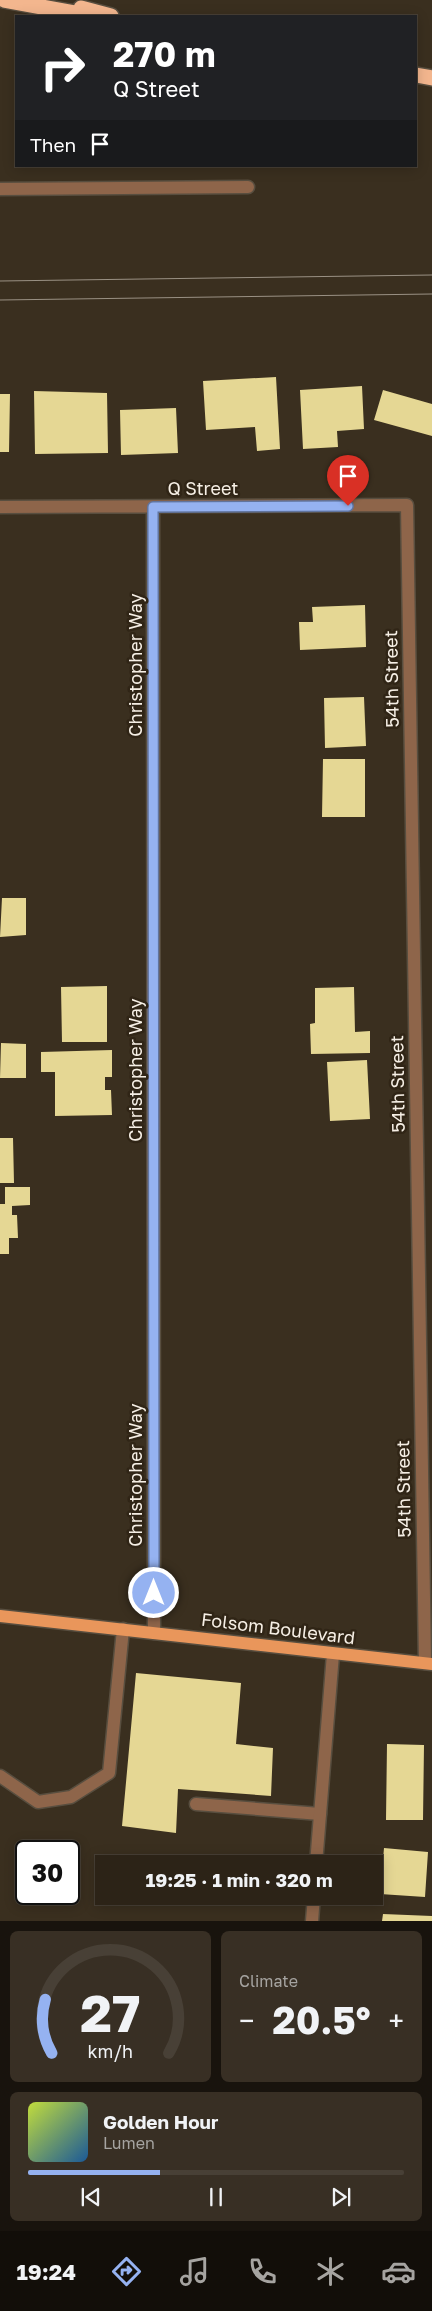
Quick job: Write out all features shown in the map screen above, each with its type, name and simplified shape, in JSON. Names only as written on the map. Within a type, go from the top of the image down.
[{"type":"highway","points":[[4,0],[86,15]]},
{"type":"highway","points":[[51,0],[107,15]]},
{"type":"highway","points":[[417,75],[432,78]]},
{"type":"main road","name":"Folsom Boulevard","points":[[0,1616],[428,1663]]},
{"type":"street","points":[[0,189],[248,187]]},
{"type":"street","name":"Q Street","points":[[0,507],[407,505]]},
{"type":"street","name":"54th Street","points":[[407,505],[428,1663]]},
{"type":"street","name":"Christopher Way","points":[[153,507],[154,1633]]},
{"type":"street","points":[[0,1776],[12,1782],[38,1802],[71,1797],[109,1773],[123,1629]]},
{"type":"street","points":[[317,1855],[333,1654]]},
{"type":"street","points":[[196,1804],[320,1814]]},
{"type":"street","points":[[312,1921],[313,1905]]},
{"type":"building","points":[[276,377],[280,449],[257,451],[255,427],[206,430],[203,381]]},
{"type":"building","points":[[362,386],[364,429],[337,431],[338,447],[303,449],[300,390]]},
{"type":"building","points":[[383,390],[432,404],[432,436],[374,420]]},
{"type":"building","points":[[34,391],[107,393],[108,453],[35,454]]},
{"type":"building","points":[[0,394],[10,394],[9,452],[0,452]]},
{"type":"building","points":[[176,408],[178,453],[121,455],[120,410]]},
{"type":"building","points":[[365,605],[366,647],[300,650],[299,622],[313,622],[312,607]]},
{"type":"building","points":[[364,697],[366,746],[325,748],[324,698]]},
{"type":"building","points":[[323,759],[365,759],[365,817],[322,817]]},
{"type":"building","points":[[2,898],[26,898],[26,935],[0,937]]},
{"type":"building","points":[[107,986],[107,1042],[62,1042],[61,987]]},
{"type":"building","points":[[354,987],[355,1032],[370,1031],[370,1053],[311,1054],[310,1024],[315,1023],[315,988]]},
{"type":"building","points":[[1,1043],[26,1044],[26,1078],[0,1078]]},
{"type":"building","points":[[112,1050],[112,1077],[105,1077],[105,1090],[111,1090],[112,1115],[55,1116],[55,1072],[41,1072],[41,1052]]},
{"type":"building","points":[[367,1060],[370,1119],[330,1121],[327,1062]]},
{"type":"building","points":[[0,1138],[13,1138],[14,1183],[0,1183]]},
{"type":"building","points":[[5,1187],[30,1187],[30,1205],[12,1206],[12,1215],[17,1215],[18,1238],[9,1238],[9,1254],[0,1254],[0,1204],[5,1204]]},
{"type":"building","points":[[136,1673],[241,1683],[236,1744],[273,1748],[271,1796],[178,1789],[176,1833],[122,1826]]},
{"type":"building","points":[[387,1744],[424,1745],[423,1820],[386,1820]]},
{"type":"building","points":[[384,1848],[428,1852],[425,1897],[383,1894]]},
{"type":"building","points":[[383,1914],[432,1916],[432,1921],[382,1921]]},
{"type":"tram line","points":[[0,281],[432,275]]},
{"type":"tram line","points":[[0,300],[432,294]]},
{"type":"route","points":[[154,1593],[153,507],[348,506]]}]
